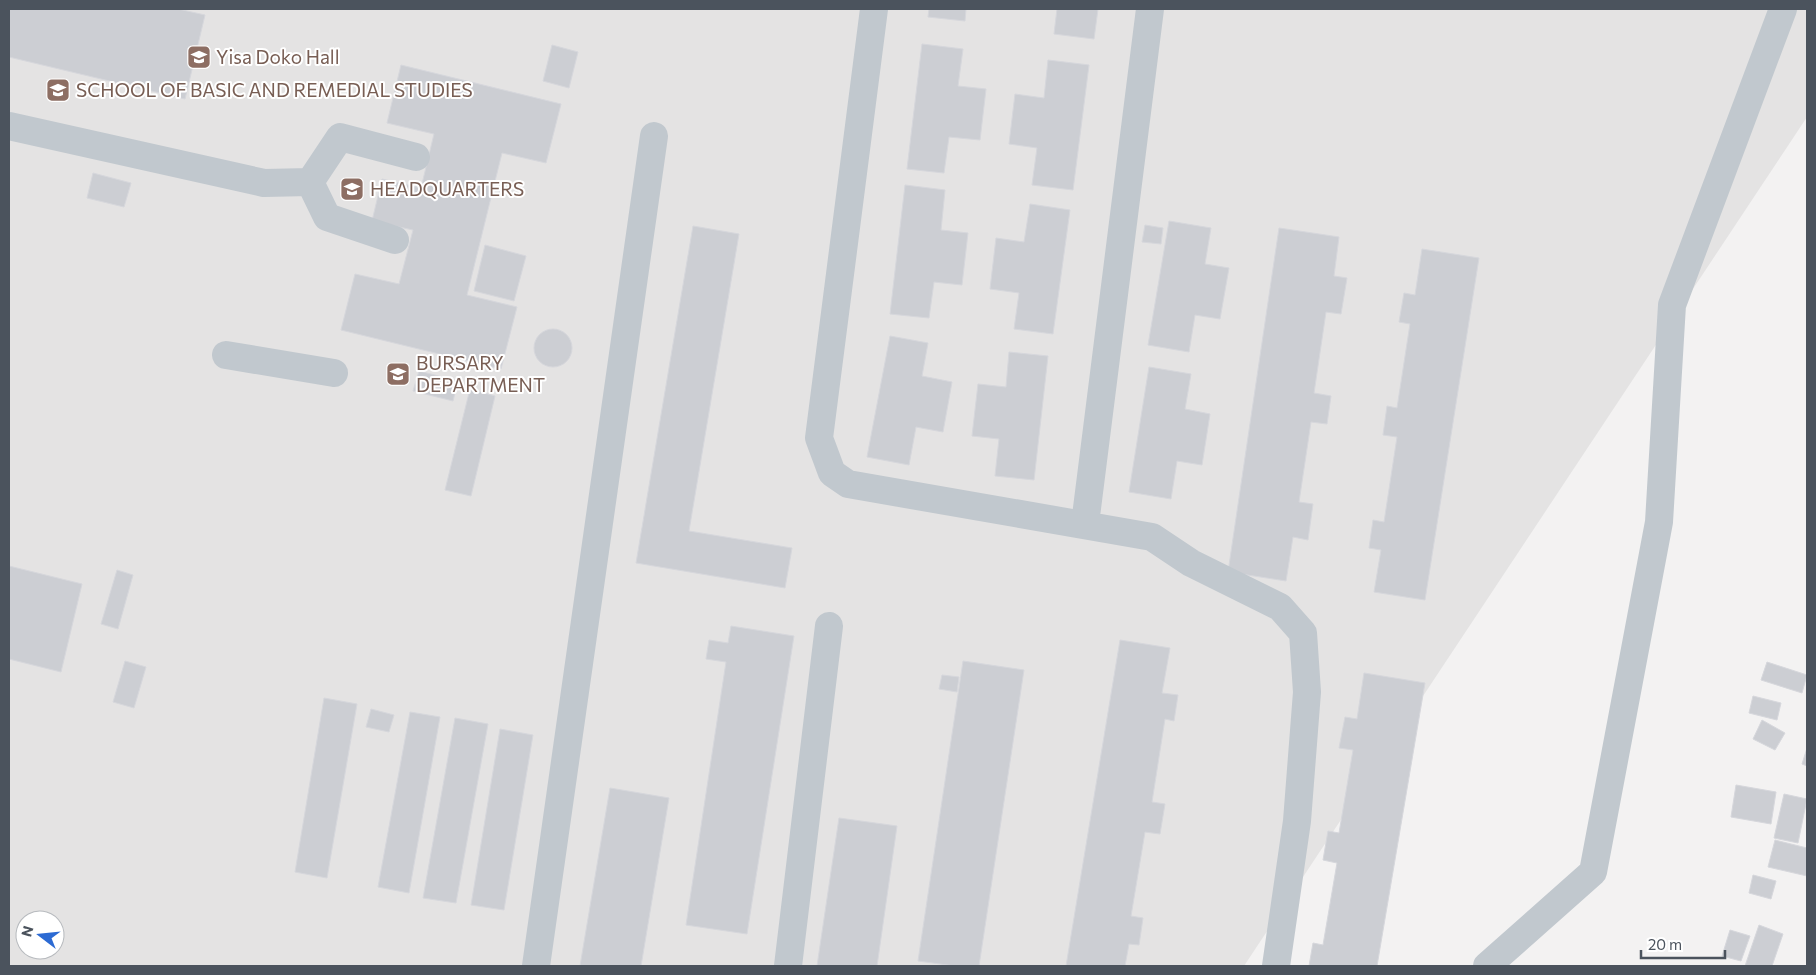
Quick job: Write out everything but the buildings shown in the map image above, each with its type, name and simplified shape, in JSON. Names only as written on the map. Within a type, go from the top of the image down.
[{"type":"street","points":[[874,9],[819,438],[832,473],[848,484],[1152,537],[1191,563],[1280,607],[1304,633],[1307,692],[1297,821],[1276,966]]},
{"type":"street","points":[[1084,524],[1150,9]]},
{"type":"street","points":[[1487,966],[1593,872],[1660,522],[1672,305],[1783,9]]},
{"type":"street","points":[[9,126],[264,183],[310,182]]},
{"type":"street","points":[[536,966],[654,136]]},
{"type":"street","points":[[310,182],[340,137],[416,157]]},
{"type":"street","points":[[310,182],[327,218],[395,240]]},
{"type":"street","points":[[226,355],[334,373]]},
{"type":"street","points":[[788,966],[829,626]]},
{"type":"shaded area","points":[[9,9],[1807,9],[1807,117],[1244,966],[9,966]]},
{"type":"place","name":"Yisa Doko Hall","points":[[199,57]]},
{"type":"place","name":"SCHOOL OF BASIC AND REMEDIAL STUDIES","points":[[58,90]]},
{"type":"place","name":"HEADQUARTERS","points":[[352,189]]},
{"type":"place","name":"BURSARY DEPARTMENT","points":[[398,374]]}]
